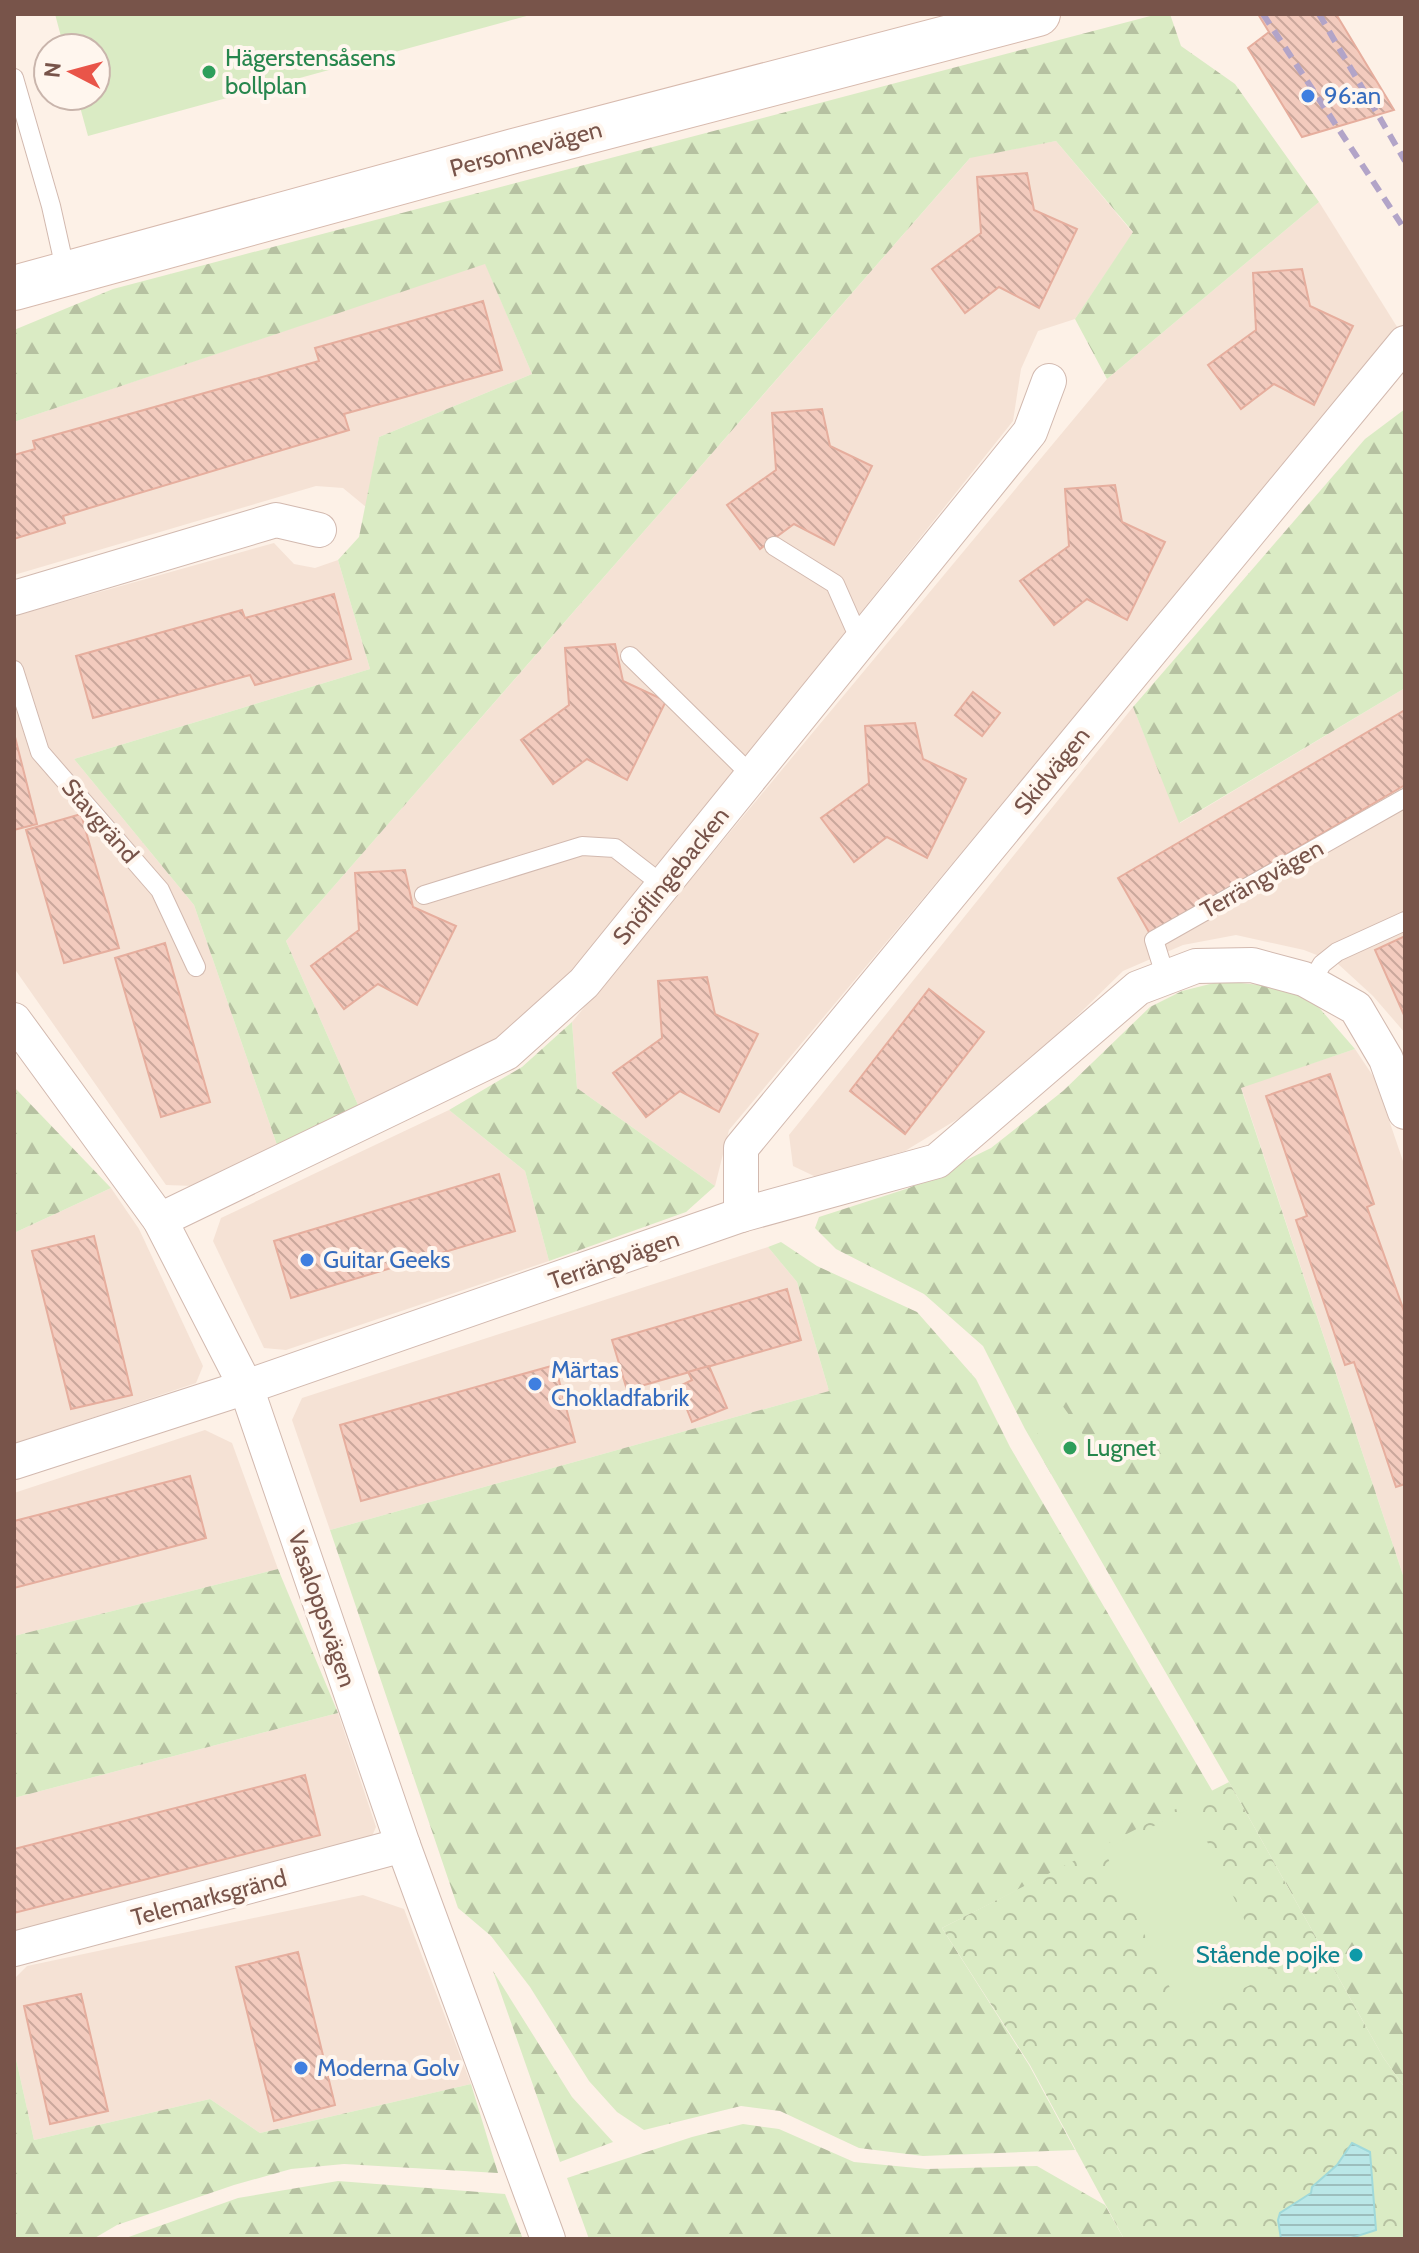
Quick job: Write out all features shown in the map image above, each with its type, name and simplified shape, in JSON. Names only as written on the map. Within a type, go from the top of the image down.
[{"type":"street","name":"Personnevägen","points":[[14,288],[514,151],[1038,14]]},
{"type":"street","name":"Skidvägen","points":[[741,1215],[741,1148],[1405,343]]},
{"type":"street","name":"Snöflingebacken","points":[[160,1220],[506,1053],[584,983],[1030,432],[1049,381]]},
{"type":"street","points":[[14,598],[276,520],[319,530]]},
{"type":"street","name":"Terrängvägen","points":[[14,1462],[246,1387],[741,1215],[937,1161],[1138,988],[1196,966],[1252,965],[1311,982],[1356,1008],[1386,1059],[1405,1112]]},
{"type":"street","name":"Vasaloppsvägen","points":[[14,1020],[160,1220],[246,1387],[403,1845],[548,2239]]},
{"type":"street","name":"Telemarksgränd","points":[[14,1949],[403,1845]]},
{"type":"lane","points":[[14,78],[51,206],[66,273]]},
{"type":"lane","points":[[774,546],[835,584],[854,627],[864,637]]},
{"type":"lane","points":[[630,656],[740,764],[754,773]]},
{"type":"lane","name":"Stavgränd","points":[[14,670],[40,752],[160,890],[196,967]]},
{"type":"lane","name":"Terrängvägen","points":[[1166,978],[1154,940],[1405,798]]},
{"type":"lane","points":[[424,895],[582,846],[615,848],[663,885]]},
{"type":"lane","points":[[1311,982],[1322,964],[1337,952],[1405,921]]},
{"type":"shaded area","points":[[1056,141],[1133,233],[1075,319],[1038,331],[1021,369],[1013,421],[578,968],[500,1043],[358,1105],[286,941],[971,157]]},
{"type":"shaded area","points":[[1319,202],[1399,330],[729,1130],[715,1186],[577,1088],[572,1022],[1107,379]]},
{"type":"shaded area","points":[[485,263],[532,374],[379,437],[366,507],[343,488],[316,486],[14,575],[14,422]]},
{"type":"shaded area","points":[[274,543],[294,564],[315,568],[338,560],[370,669],[74,759],[194,905],[278,1148],[194,1186],[166,1185],[14,968],[14,616]]},
{"type":"shaded area","points":[[1405,688],[1405,1033],[1373,996],[1337,963],[1304,950],[1236,935],[1183,945],[1123,971],[994,1097],[905,1151],[816,1177],[793,1166],[789,1135],[1133,707],[1180,823]]},
{"type":"shaded area","points":[[1355,1049],[1375,1079],[1405,1167],[1405,1581],[1241,1087]]},
{"type":"shaded area","points":[[449,1110],[525,1171],[549,1261],[286,1350],[264,1348],[213,1241],[221,1218]]},
{"type":"shaded area","points":[[111,1188],[139,1229],[203,1366],[196,1383],[14,1444],[14,1233]]},
{"type":"shaded area","points":[[768,1247],[797,1282],[829,1391],[330,1530],[292,1420],[302,1398]]},
{"type":"shaded area","points":[[205,1430],[232,1443],[278,1569],[14,1636],[14,1493]]},
{"type":"shaded area","points":[[338,1713],[376,1827],[369,1843],[14,1935],[14,1798]]},
{"type":"shaded area","points":[[363,1895],[404,1909],[471,2084],[260,2133],[210,2099],[34,2140],[14,2050],[14,1979],[27,1966]]},
{"type":"green space","name":"Hägerstensåsens bollplan","points":[[55,14],[534,14],[88,136],[81,112],[112,112],[112,32],[60,32]]},
{"type":"green space","points":[[1158,14],[1170,14],[1181,46],[1235,84],[1319,202],[1107,379],[1075,319],[1133,232],[1056,141],[970,158],[286,941],[358,1105],[278,1148],[194,905],[74,759],[370,669],[338,560],[359,537],[379,437],[532,374],[485,264],[14,422],[14,330],[113,289]]},
{"type":"green space","points":[[1405,409],[1405,688],[1179,823],[1133,707],[1365,439]]},
{"type":"green space","points":[[1222,981],[1279,987],[1315,1003],[1355,1049],[1241,1088],[1405,1581],[1405,2088],[1383,2057],[1229,1782],[1025,1429],[983,1346],[924,1294],[836,1249],[815,1228],[819,1217],[909,1188],[991,1148],[1063,1091],[1150,1007],[1182,991]]},
{"type":"green space","points":[[572,1022],[577,1088],[715,1186],[686,1212],[549,1261],[525,1171],[449,1110],[522,1067]]},
{"type":"green space","points":[[14,1090],[111,1188],[14,1233]]},
{"type":"green space","points":[[781,1242],[817,1266],[917,1312],[976,1379],[1010,1447],[1213,1792],[942,1928],[1029,2065],[1075,2150],[923,2156],[859,2148],[780,2111],[741,2106],[644,2130],[617,2112],[589,2081],[530,1987],[491,1936],[458,1908],[330,1530],[829,1391],[797,1282],[768,1247]]},
{"type":"green space","name":"Lugnet","points":[[1062,1405],[1109,1471],[1079,1492],[1032,1426]]},
{"type":"green space","points":[[278,1569],[338,1713],[14,1798],[14,1636]]},
{"type":"green space","points":[[1229,1782],[1383,2057],[1405,2088],[1405,2239],[1124,2239],[1030,2065],[942,1928]]},
{"type":"green space","points":[[1191,1808],[1271,1975],[1184,2017],[1104,1850]]},
{"type":"green space","points":[[493,1971],[572,2097],[613,2142],[560,2162]]},
{"type":"green space","points":[[14,2050],[34,2140],[210,2099],[260,2133],[471,2084],[498,2173],[344,2164],[291,2169],[117,2225],[93,2239],[14,2239]]},
{"type":"green space","points":[[743,2124],[779,2129],[854,2162],[927,2169],[1037,2166],[1105,2205],[1124,2239],[589,2239],[567,2178],[692,2137]]},
{"type":"green space","points":[[338,2181],[505,2194],[523,2239],[123,2239],[238,2198]]},
{"type":"water","points":[[1352,2143],[1370,2152],[1376,2230],[1348,2239],[1281,2239],[1280,2213],[1311,2193],[1312,2187],[1337,2165]]},
{"type":"building","points":[[1258,14],[1336,14],[1394,110],[1302,137],[1248,48],[1269,32]]},
{"type":"building","points":[[1027,173],[1034,210],[1077,229],[1039,308],[999,287],[965,313],[932,269],[981,233],[977,177]]},
{"type":"building","points":[[1302,269],[1310,306],[1353,326],[1314,405],[1274,384],[1241,409],[1208,365],[1256,330],[1253,273]]},
{"type":"building","points":[[483,301],[502,370],[344,414],[349,430],[63,516],[65,523],[14,539],[14,455],[35,449],[33,441],[319,361],[315,348]]},
{"type":"building","points":[[822,409],[830,446],[872,466],[834,545],[794,524],[760,549],[727,505],[776,470],[772,413]]},
{"type":"building","points":[[1115,485],[1122,522],[1165,542],[1127,620],[1087,599],[1054,625],[1020,581],[1069,546],[1065,489]]},
{"type":"building","points":[[334,594],[351,659],[255,685],[250,675],[93,718],[76,656],[242,610],[245,618]]},
{"type":"building","points":[[615,644],[623,681],[666,701],[627,780],[587,759],[553,784],[521,740],[569,705],[565,648]]},
{"type":"building","points":[[973,692],[1000,713],[982,736],[955,715]]},
{"type":"building","points":[[1405,710],[1405,785],[1150,934],[1118,878]]},
{"type":"building","points":[[915,723],[923,759],[966,779],[927,858],[887,837],[854,862],[821,818],[869,783],[865,726]]},
{"type":"building","points":[[14,733],[37,824],[14,830]]},
{"type":"building","points":[[81,814],[119,948],[64,963],[26,830]]},
{"type":"building","points":[[405,870],[413,907],[456,926],[417,1005],[378,984],[344,1009],[311,966],[359,930],[355,873]]},
{"type":"building","points":[[1405,936],[1405,1015],[1404,1015],[1375,950]]},
{"type":"building","points":[[165,943],[210,1102],[161,1117],[115,958]]},
{"type":"building","points":[[707,977],[715,1014],[758,1034],[719,1112],[680,1091],[646,1117],[613,1073],[662,1038],[658,981]]},
{"type":"building","points":[[929,989],[984,1032],[905,1134],[850,1091]]},
{"type":"building","points":[[1330,1074],[1374,1204],[1367,1207],[1405,1314],[1405,1484],[1396,1487],[1354,1362],[1345,1365],[1296,1220],[1307,1216],[1266,1096]]},
{"type":"building","points":[[499,1174],[515,1231],[291,1298],[274,1241]]},
{"type":"building","points":[[94,1236],[132,1395],[71,1409],[32,1251]]},
{"type":"building","points":[[787,1289],[801,1340],[627,1390],[612,1340]]},
{"type":"building","points":[[555,1365],[575,1442],[361,1501],[340,1425]]},
{"type":"building","points":[[709,1366],[727,1408],[692,1422],[678,1387],[692,1380],[688,1372]]},
{"type":"building","points":[[190,1476],[206,1538],[14,1588],[14,1521]]},
{"type":"building","points":[[305,1775],[320,1835],[14,1913],[14,1849]]},
{"type":"building","points":[[298,1952],[335,2105],[274,2121],[236,1967]]},
{"type":"building","points":[[81,1994],[108,2111],[50,2124],[24,2006]]},
{"type":"railway","points":[[1263,14],[1405,230]]},
{"type":"railway","points":[[1319,14],[1405,161]]},
{"type":"place","name":"Hägerstensåsens bollplan","points":[[209,72]]},
{"type":"place","name":"96:an","points":[[1308,96]]},
{"type":"place","name":"Guitar Geeks","points":[[307,1260]]},
{"type":"place","name":"Märtas Chokladfabrik","points":[[535,1384]]},
{"type":"place","name":"Lugnet","points":[[1070,1448]]},
{"type":"place","name":"Stående pojke","points":[[1356,1955]]},
{"type":"place","name":"Moderna Golv","points":[[301,2068]]}]
